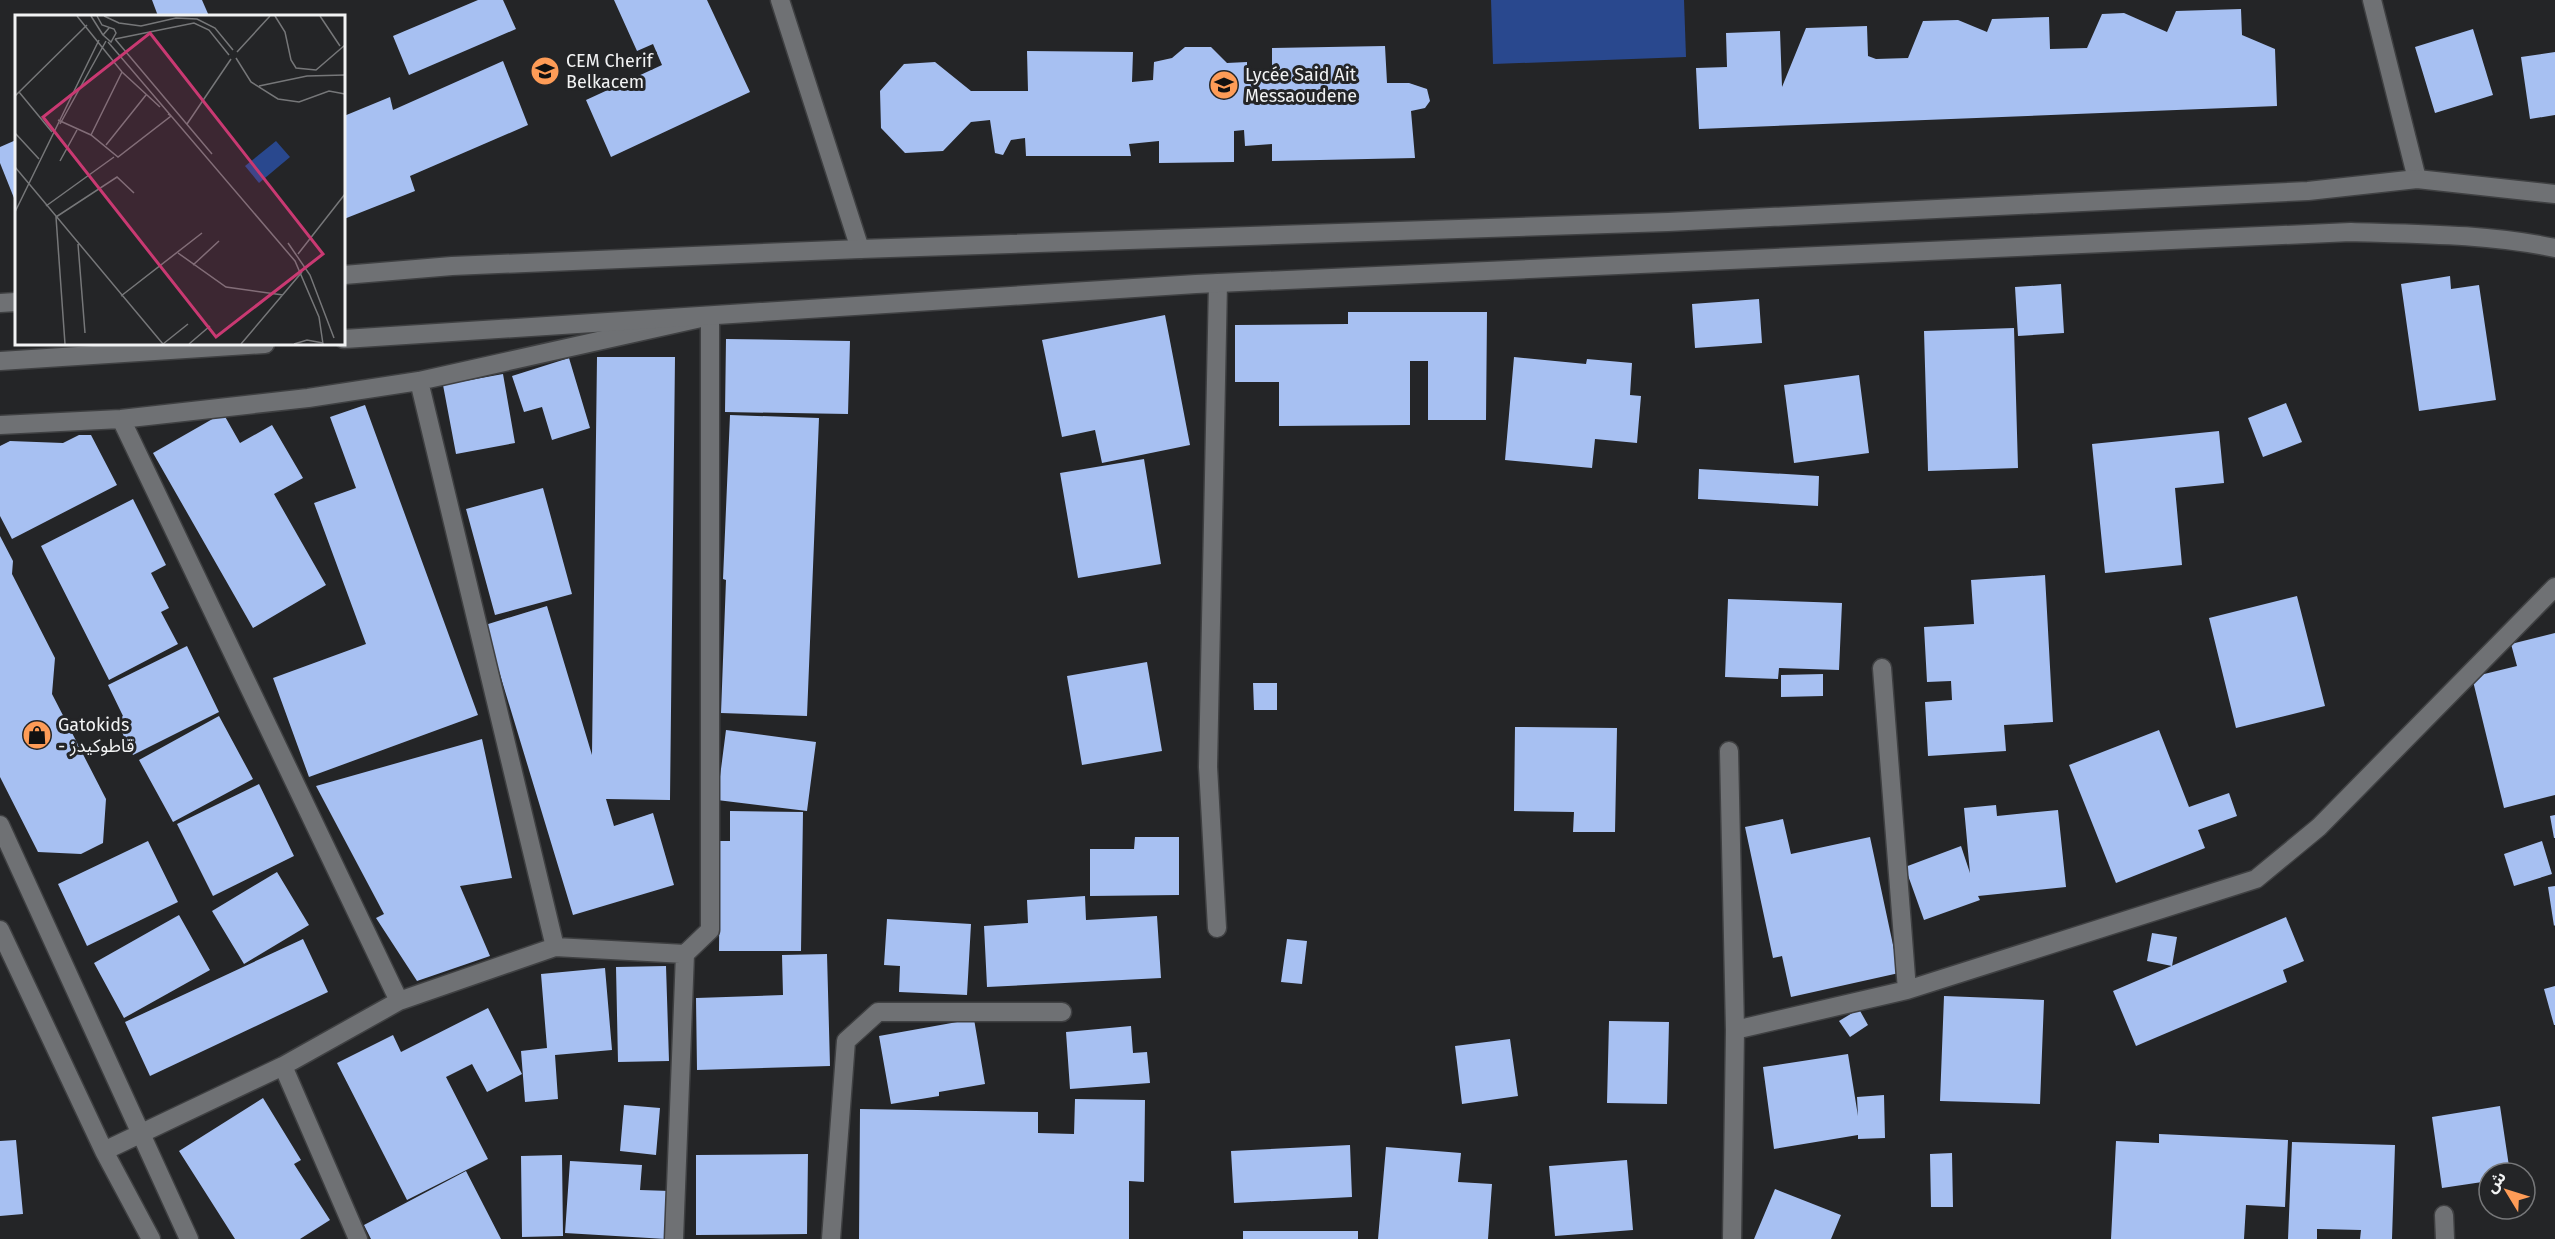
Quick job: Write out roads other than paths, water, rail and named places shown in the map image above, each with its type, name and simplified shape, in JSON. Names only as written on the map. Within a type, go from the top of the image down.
[{"type":"street","points":[[780,0],[860,249]]},
{"type":"street","points":[[2372,0],[2416,179]]},
{"type":"street","points":[[345,275],[452,266],[860,249],[1691,221],[2308,191],[2416,179],[2555,195]]},
{"type":"street","points":[[345,339],[1218,283],[2351,232],[2450,235],[2532,243],[2555,248]]},
{"type":"street","points":[[1217,928],[1208,767],[1218,283]]},
{"type":"street","points":[[0,303],[15,302]]},
{"type":"street","points":[[0,425],[121,419],[308,398],[419,381],[710,316]]},
{"type":"street","points":[[674,1239],[685,954],[710,930],[710,316]]},
{"type":"street","points":[[0,361],[249,345]]},
{"type":"street","points":[[419,381],[555,947]]},
{"type":"street","points":[[121,419],[399,1001]]},
{"type":"street","points":[[1735,1030],[1907,990],[2256,879],[2319,827],[2555,587]]},
{"type":"street","points":[[1882,668],[1907,990]]},
{"type":"street","points":[[1729,751],[1735,1030],[1732,1239]]},
{"type":"street","points":[[0,825],[189,1239]]},
{"type":"street","points":[[0,930],[104,1151],[151,1239]]},
{"type":"street","points":[[104,1151],[283,1066],[399,1001],[555,947],[685,954]]},
{"type":"street","points":[[831,1239],[846,1041],[878,1012],[1062,1012]]},
{"type":"street","points":[[283,1066],[358,1239]]},
{"type":"street","points":[[2444,1215],[2445,1239]]},
{"type":"place","name":"CEM Cherif Belkacem","points":[[545,71]]},
{"type":"place","name":"Lycée Said Ait Messaoudene","points":[[1224,85]]},
{"type":"place","name":"Gatokids - قاطوكيدز","points":[[37,735]]}]
